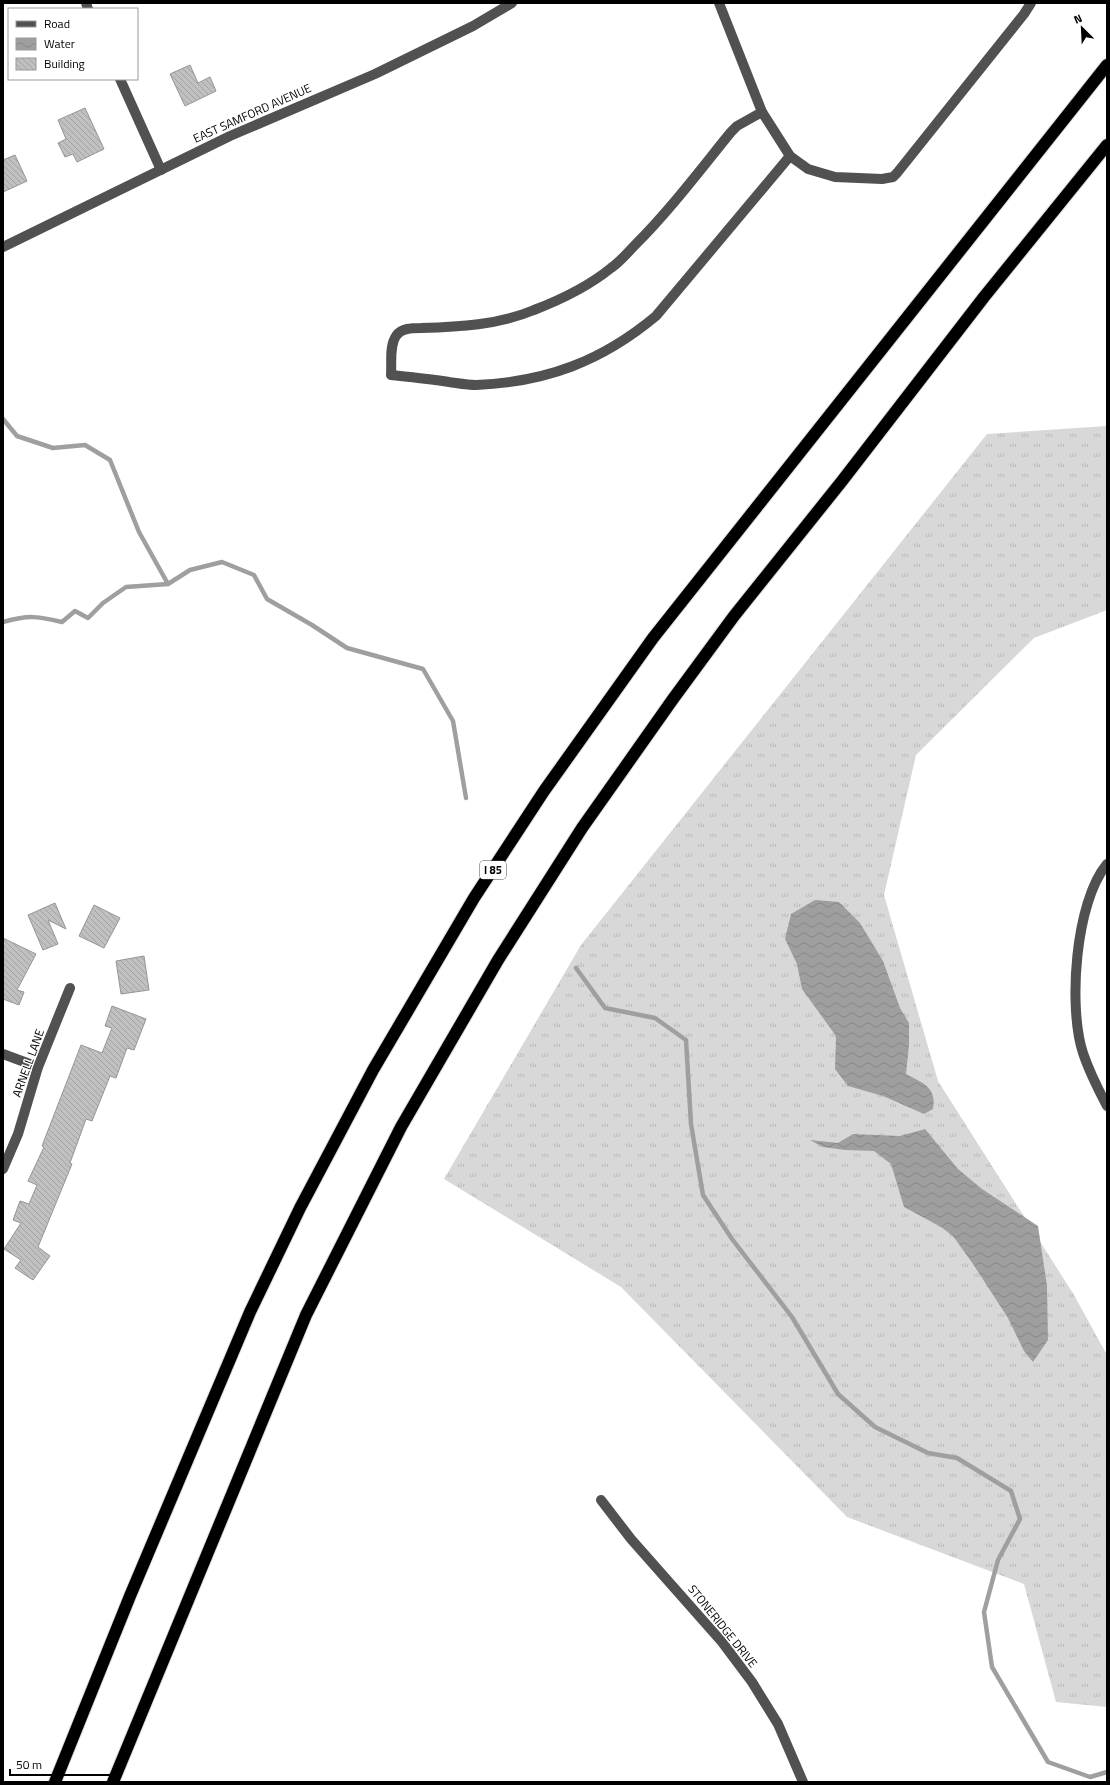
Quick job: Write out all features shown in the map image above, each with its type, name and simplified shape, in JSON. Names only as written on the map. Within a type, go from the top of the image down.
[{"type":"highway","name":"I 85","points":[[55,1782],[130,1596],[250,1312],[300,1208],[373,1070],[474,898],[544,791],[652,638],[1107,65]]},
{"type":"highway","points":[[113,1782],[306,1315],[401,1127],[498,960],[582,828],[672,699],[734,616],[842,481],[984,297],[1107,145]]},
{"type":"street","name":"EAST SAMFORD AVENUE","points":[[3,247],[230,136],[375,74],[473,26],[512,3]]},
{"type":"street","points":[[719,3],[762,112],[790,156],[808,169],[834,177],[882,180],[893,177],[1019,20],[1030,3]]},
{"type":"street","points":[[120,80],[161,170]]},
{"type":"street","points":[[762,112],[737,126],[731,132],[655,226],[608,271],[555,301],[514,318],[488,323],[448,327],[412,328],[403,330],[396,335],[393,344],[391,375],[475,385],[537,378],[591,360],[634,334],[656,316],[790,156]]},
{"type":"street","points":[[1107,864],[1097,881],[1085,913],[1078,947],[1075,984],[1076,1019],[1083,1052],[1107,1106]]},
{"type":"street","name":"ARNELL LANE","points":[[3,1169],[18,1134],[38,1067],[70,988]]},
{"type":"street","points":[[3,1054],[38,1067]]},
{"type":"street","name":"STONERIDGE DRIVE","points":[[601,1500],[631,1539],[722,1642],[752,1682],[778,1724],[803,1782]]},
{"type":"green space","points":[[1107,426],[1107,610],[1034,638],[916,755],[884,895],[938,1081],[1074,1295],[1107,1355],[1107,1707],[1056,1702],[1024,1584],[847,1517],[621,1287],[444,1179],[581,945],[987,434]]},
{"type":"water","points":[[815,900],[839,902],[860,923],[883,961],[900,1008],[909,1023],[909,1045],[906,1074],[927,1086],[933,1095],[933,1109],[924,1114],[883,1096],[848,1086],[835,1069],[836,1036],[802,989],[797,964],[785,939],[791,914]]},
{"type":"water","points":[[925,1129],[958,1169],[982,1189],[1038,1226],[1047,1286],[1048,1340],[1033,1362],[1024,1351],[1008,1318],[953,1236],[941,1227],[904,1207],[891,1164],[874,1151],[845,1150],[823,1147],[810,1140],[838,1143],[853,1134],[900,1136]]},
{"type":"building","points":[[190,65],[198,83],[210,77],[216,91],[185,106],[170,74]]},
{"type":"building","points":[[85,108],[104,149],[77,162],[73,154],[65,157],[58,143],[66,139],[58,120]]},
{"type":"building","points":[[15,155],[27,181],[3,192],[3,160]]},
{"type":"building","points":[[55,903],[66,929],[48,920],[58,944],[43,950],[28,915]]},
{"type":"building","points":[[94,905],[120,918],[104,948],[79,936]]},
{"type":"building","points":[[3,938],[36,954],[17,990],[24,992],[19,1005],[3,999]]},
{"type":"building","points":[[144,956],[149,990],[121,994],[116,961]]},
{"type":"building","points":[[112,1006],[146,1019],[134,1050],[127,1048],[116,1078],[110,1076],[92,1121],[86,1119],[70,1163],[72,1164],[38,1247],[50,1256],[33,1280],[15,1268],[21,1260],[4,1249],[21,1223],[13,1220],[20,1201],[29,1204],[37,1185],[28,1181],[44,1147],[42,1146],[81,1045],[102,1053],[112,1028],[105,1026]]},
{"type":"waterway","points":[[3,419],[17,436],[53,448],[85,445],[110,460],[139,532],[168,584],[190,570],[222,562],[254,575],[267,599],[312,625],[347,648],[423,669],[453,721],[466,798]]},
{"type":"waterway","points":[[3,622],[26,617],[45,618],[62,622],[75,611],[88,618],[103,603],[126,587],[168,584]]},
{"type":"waterway","points":[[576,968],[605,1008],[655,1018],[686,1040],[691,1124],[703,1195],[732,1239],[792,1317],[838,1394],[875,1427],[928,1453],[957,1458],[1011,1491],[1020,1519],[998,1560],[984,1612],[992,1667],[1048,1762],[1090,1777],[1107,1772]]}]
